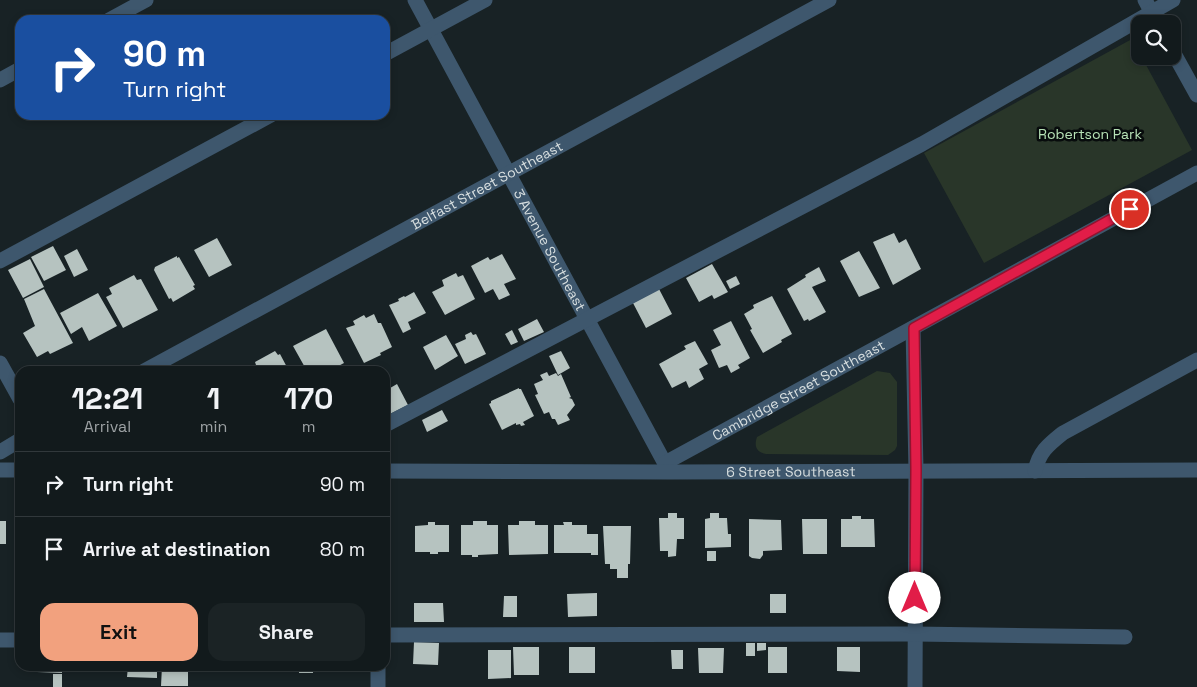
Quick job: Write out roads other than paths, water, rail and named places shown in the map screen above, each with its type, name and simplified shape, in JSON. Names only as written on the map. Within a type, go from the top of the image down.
[{"type":"street","points":[[118,15],[146,0]]},
{"type":"street","name":"3 Avenue Southeast","points":[[414,0],[588,318],[667,468]]},
{"type":"street","points":[[390,51],[485,0]]},
{"type":"street","name":"Belfast Street Southeast","points":[[153,366],[829,0]]},
{"type":"street","points":[[390,422],[922,144],[1172,0]]},
{"type":"street","points":[[1180,65],[1197,95]]},
{"type":"street","points":[[0,80],[15,72]]},
{"type":"street","points":[[0,261],[262,120]]},
{"type":"street","name":"Cambridge Street Southeast","points":[[667,468],[914,328],[1197,173]]},
{"type":"street","points":[[914,328],[916,470],[915,687]]},
{"type":"street","points":[[1035,471],[1038,457],[1050,443],[1063,433],[1197,360]]},
{"type":"street","points":[[0,363],[15,390]]},
{"type":"street","points":[[0,452],[15,443]]},
{"type":"street","name":"6 Street Southeast","points":[[390,471],[667,468],[1035,471],[1197,470]]},
{"type":"street","points":[[0,470],[15,470]]},
{"type":"street","points":[[390,635],[915,634],[1125,637]]},
{"type":"street","points":[[0,640],[15,640]]},
{"type":"street","points":[[378,671],[378,687]]},
{"type":"park label","name":"Robertson Park","points":[[1090,134]]}]
